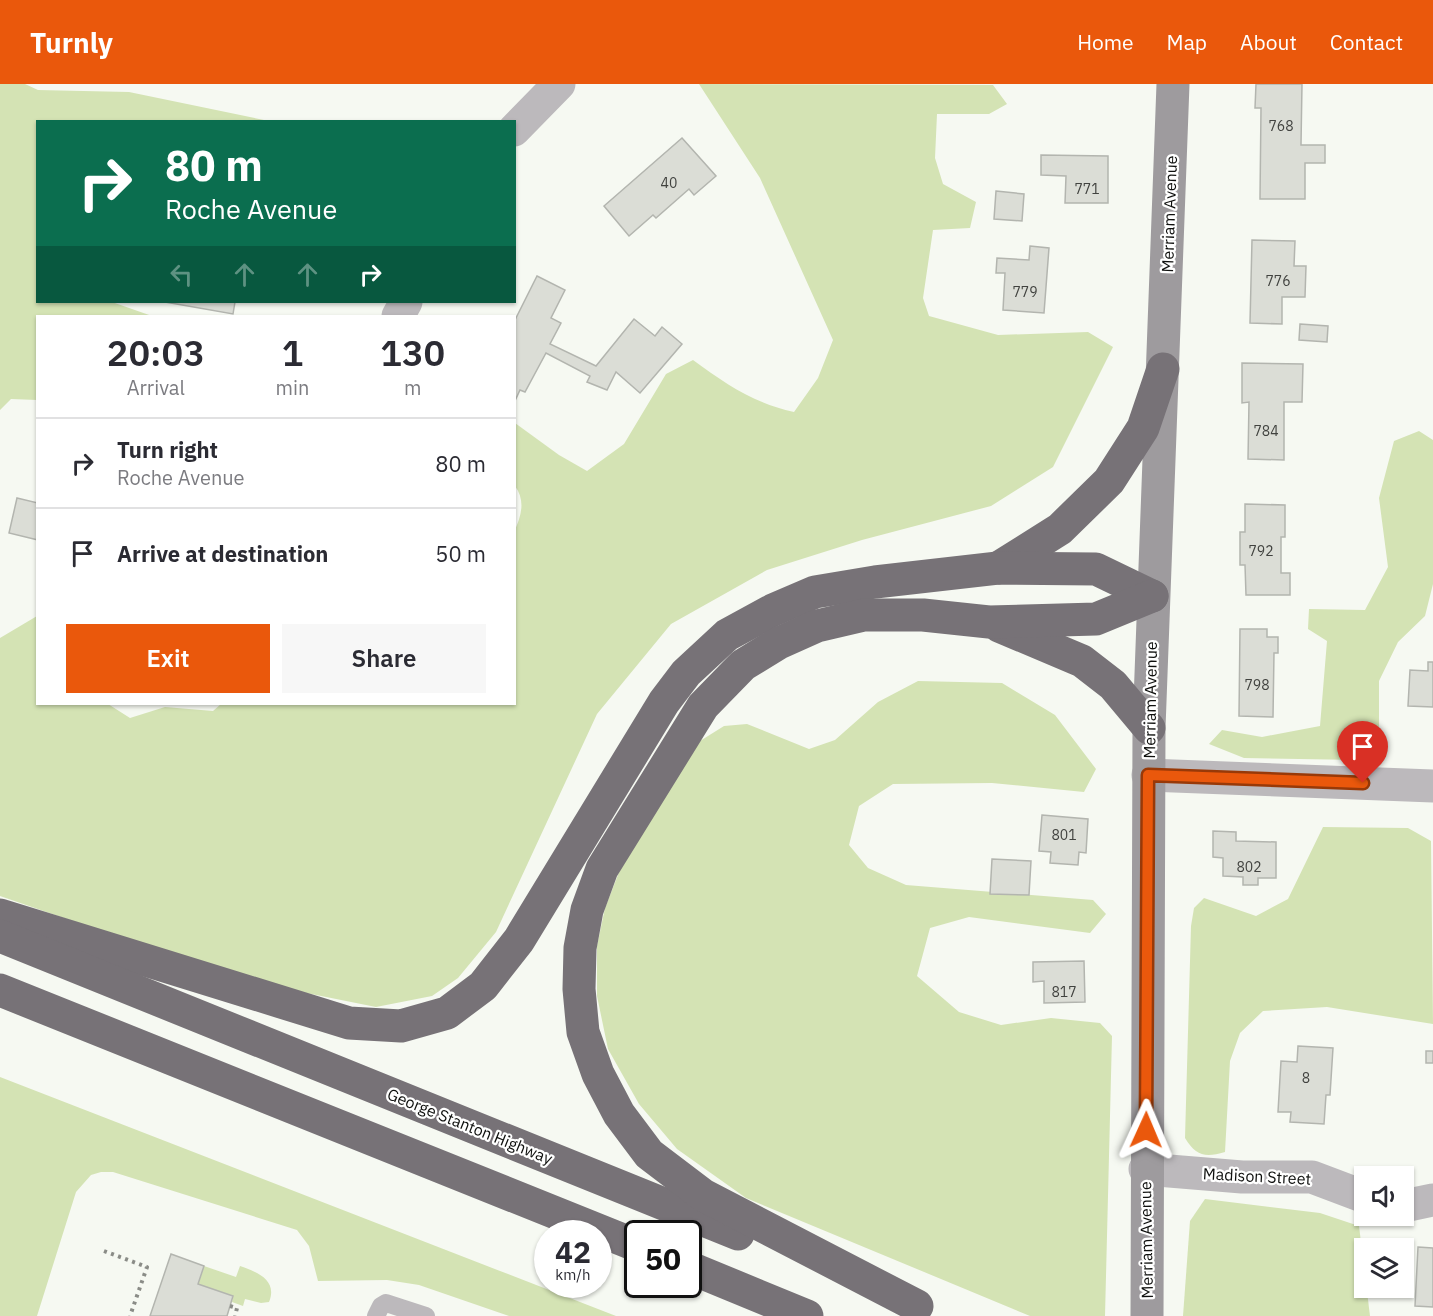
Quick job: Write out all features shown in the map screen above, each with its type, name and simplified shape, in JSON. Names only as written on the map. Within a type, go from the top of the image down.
[{"type":"highway","points":[[998,568],[1060,529],[1109,481],[1143,428],[1163,369]]},
{"type":"highway","points":[[0,915],[350,1023],[401,1026],[447,1013],[483,986],[519,940],[663,702],[686,674],[726,635],[773,609],[815,592],[875,582],[998,568],[1096,569],[1152,596]]},
{"type":"highway","points":[[928,1311],[703,1195],[649,1154],[614,1104],[598,1074],[583,1032],[579,989],[580,948],[587,910],[602,869],[685,731],[703,706],[743,665],[779,643],[817,626],[864,615],[923,615],[989,622],[1096,619],[1152,596]]},
{"type":"highway","points":[[989,622],[1082,661],[1113,685],[1149,728]]},
{"type":"highway","name":"George Stanton Highway","points":[[0,936],[928,1311]]},
{"type":"highway","points":[[0,990],[624,1240]]},
{"type":"highway","points":[[702,1273],[807,1316]]},
{"type":"main road","name":"Merriam Avenue","points":[[1147,1316],[1145,1169],[1148,775],[1152,596],[1173,84]]},
{"type":"street","points":[[516,128],[559,84]]},
{"type":"street","points":[[1148,775],[1433,786]]},
{"type":"street","name":"Madison Street","points":[[1145,1169],[1242,1177],[1312,1177],[1354,1193]]},
{"type":"street","points":[[1414,1204],[1433,1200]]},
{"type":"lane","points":[[376,1316],[381,1306],[386,1303],[426,1316]]},
{"type":"path","points":[[104,1251],[147,1267],[130,1316]]},
{"type":"path","points":[[230,1306],[237,1308],[235,1316]]},
{"type":"green space","points":[[0,84],[25,84],[38,90],[129,92],[264,120],[36,120],[36,303],[115,303],[149,315],[36,315],[36,400],[11,399],[0,410]]},
{"type":"green space","points":[[699,84],[993,85],[1007,104],[989,114],[937,114],[935,158],[943,184],[976,202],[970,228],[933,230],[923,298],[929,316],[998,335],[1088,332],[1113,347],[1053,467],[991,506],[862,540],[767,570],[671,624],[597,714],[496,932],[458,978],[432,996],[376,1007],[247,981],[0,896],[0,638],[36,617],[36,705],[110,705],[130,718],[165,707],[213,711],[220,705],[516,705],[516,528],[521,503],[516,488],[516,424],[559,455],[587,471],[624,444],[666,374],[693,360],[729,385],[753,398],[794,412],[818,378],[833,340],[760,178]]},
{"type":"green space","points":[[1419,431],[1433,440],[1433,584],[1425,616],[1398,642],[1379,681],[1379,738],[1358,760],[1244,758],[1209,744],[1222,730],[1262,737],[1320,726],[1327,641],[1308,629],[1309,609],[1365,610],[1388,567],[1379,498],[1394,441]]},
{"type":"green space","points":[[918,681],[1002,683],[1055,715],[1096,769],[1084,792],[992,783],[893,784],[859,806],[849,845],[868,868],[906,885],[1093,900],[1106,914],[1090,933],[969,917],[930,928],[917,976],[959,1012],[1001,1025],[1051,1018],[1100,1023],[1112,1036],[1105,1316],[1030,1316],[746,1198],[677,1149],[639,1104],[608,1049],[597,996],[597,946],[605,908],[623,862],[700,741],[724,726],[747,724],[809,749],[835,740],[878,702]]},
{"type":"green space","points":[[1323,827],[1408,828],[1431,841],[1433,1024],[1327,1007],[1263,1011],[1240,1033],[1230,1061],[1225,1152],[1212,1155],[1202,1154],[1193,1149],[1185,1138],[1191,926],[1194,908],[1204,898],[1256,916],[1288,899]]},
{"type":"green space","points":[[0,1077],[534,1284],[534,1298],[570,1298],[616,1316],[509,1316],[419,1285],[387,1280],[318,1281],[309,1246],[297,1230],[113,1172],[101,1172],[91,1175],[76,1192],[37,1316],[0,1316]]},
{"type":"green space","points":[[1205,1199],[1320,1213],[1359,1226],[1360,1238],[1354,1238],[1354,1298],[1368,1298],[1370,1316],[1183,1316],[1190,1221]]},
{"type":"green space","points":[[204,1266],[236,1277],[240,1266],[259,1274],[271,1288],[269,1302],[261,1303],[245,1299],[243,1306],[232,1302],[233,1296],[198,1284]]},
{"type":"building","points":[[1256,84],[1302,84],[1301,145],[1325,145],[1325,163],[1305,163],[1305,199],[1260,199],[1261,108],[1255,108]]},
{"type":"building","points":[[682,138],[716,176],[694,195],[689,189],[656,218],[653,215],[629,236],[604,206]]},
{"type":"building","points":[[1041,155],[1108,156],[1108,203],[1065,203],[1066,176],[1041,175]]},
{"type":"building","points":[[996,191],[1024,194],[1022,221],[994,219]]},
{"type":"building","points":[[1252,240],[1295,241],[1294,266],[1306,266],[1305,297],[1282,297],[1282,324],[1250,323]]},
{"type":"building","points":[[1030,246],[1049,248],[1044,313],[1003,310],[1005,273],[996,273],[997,258],[1029,260]]},
{"type":"building","points":[[537,276],[565,290],[551,318],[561,323],[550,344],[596,366],[634,319],[655,336],[662,327],[682,344],[640,393],[616,372],[607,390],[587,382],[590,376],[546,353],[525,392],[520,390],[516,399],[516,318]]},
{"type":"building","points":[[171,303],[235,303],[233,314]]},
{"type":"building","points":[[1300,324],[1328,326],[1327,342],[1299,340]]},
{"type":"building","points":[[1242,363],[1303,364],[1302,402],[1284,402],[1284,460],[1248,459],[1249,402],[1242,403]]},
{"type":"building","points":[[17,498],[36,503],[36,540],[9,533]]},
{"type":"building","points":[[1245,504],[1285,505],[1285,537],[1281,537],[1281,573],[1290,573],[1290,595],[1246,595],[1245,565],[1240,565],[1240,532],[1245,532]]},
{"type":"building","points":[[1240,629],[1267,629],[1267,637],[1278,637],[1278,653],[1274,653],[1273,717],[1239,716]]},
{"type":"building","points":[[1428,662],[1433,662],[1433,707],[1408,706],[1410,670],[1428,671]]},
{"type":"building","points":[[1042,815],[1088,819],[1086,853],[1079,852],[1078,865],[1050,863],[1051,852],[1039,851]]},
{"type":"building","points":[[1213,831],[1236,832],[1236,841],[1276,842],[1276,878],[1258,878],[1258,885],[1243,885],[1243,877],[1223,876],[1223,858],[1213,857]]},
{"type":"building","points":[[992,859],[1031,861],[1029,895],[990,894]]},
{"type":"building","points":[[1084,961],[1085,1002],[1044,1003],[1044,981],[1033,982],[1033,962]]},
{"type":"building","points":[[1298,1046],[1333,1048],[1330,1095],[1326,1095],[1324,1124],[1290,1122],[1291,1112],[1278,1112],[1281,1061],[1297,1062]]},
{"type":"building","points":[[1426,1051],[1433,1051],[1433,1063],[1426,1063]]},
{"type":"building","points":[[1418,1247],[1433,1248],[1433,1307],[1415,1306]]},
{"type":"building","points":[[171,1254],[204,1266],[198,1284],[233,1296],[227,1316],[150,1316]]},
{"type":"route","points":[[1146,1130],[1148,775],[1363,783]]}]
